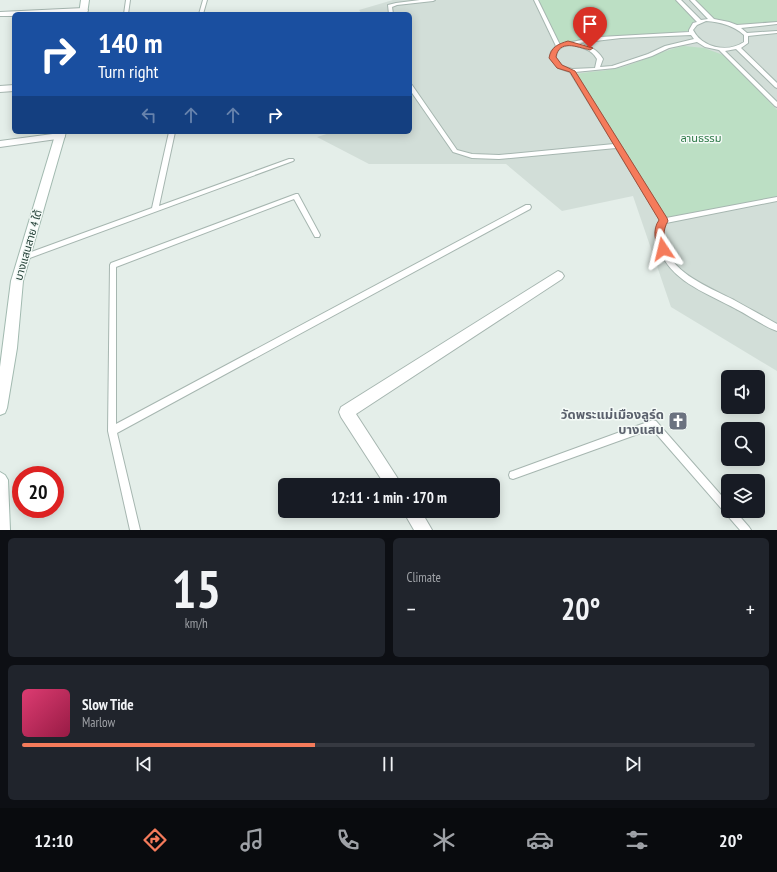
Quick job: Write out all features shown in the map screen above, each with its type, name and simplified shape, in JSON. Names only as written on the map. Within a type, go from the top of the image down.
[{"type":"street","points":[[83,12],[85,0]]},
{"type":"street","points":[[0,14],[12,14]]},
{"type":"street","points":[[0,89],[12,88]]},
{"type":"street","points":[[0,144],[61,134]]},
{"type":"street","name":"บางแสนสาย 4 ใต้","points":[[0,408],[5,349],[17,281],[61,134]]},
{"type":"street","points":[[389,478],[346,412],[558,276]]},
{"type":"street","points":[[0,480],[2,530]]},
{"type":"street","points":[[416,518],[424,530]]},
{"type":"lane","points":[[126,12],[128,0]]},
{"type":"lane","points":[[201,12],[204,0]]},
{"type":"lane","points":[[391,12],[390,6],[396,4],[434,0]]},
{"type":"lane","points":[[536,0],[558,46]]},
{"type":"lane","points":[[678,0],[700,22]]},
{"type":"lane","points":[[692,0],[712,20]]},
{"type":"lane","points":[[746,35],[746,43],[738,48],[721,49],[712,47],[698,40],[692,34],[692,26],[700,22],[712,20],[728,23],[746,35],[777,32]]},
{"type":"lane","points":[[736,27],[777,23]]},
{"type":"lane","points":[[692,34],[568,43],[558,46],[554,51],[553,58],[560,67],[572,71],[613,67],[650,55],[667,47],[698,40]]},
{"type":"lane","points":[[568,43],[582,45],[597,53],[600,59],[597,68]]},
{"type":"lane","points":[[738,48],[777,86]]},
{"type":"lane","points":[[721,49],[777,105]]},
{"type":"lane","points":[[572,71],[664,221]]},
{"type":"lane","points":[[412,89],[455,151],[472,156],[499,157],[619,146]]},
{"type":"lane","points":[[155,209],[172,134]]},
{"type":"lane","points":[[25,257],[291,160]]},
{"type":"lane","points":[[136,530],[112,431],[113,265],[296,196],[317,235]]},
{"type":"lane","points":[[777,199],[664,221],[661,225],[659,235],[663,249],[670,263],[684,276],[777,328]]},
{"type":"lane","points":[[112,431],[528,207]]},
{"type":"lane","points":[[513,475],[653,424],[721,501]]},
{"type":"lane","points":[[736,518],[746,530]]},
{"type":"shaded area","points":[[393,0],[777,0],[777,371],[671,307],[633,196],[562,211],[506,164],[369,164],[317,137],[327,134],[412,134],[412,12],[360,12],[359,10]]},
{"type":"green space","points":[[537,0],[678,0],[696,19],[688,31],[557,43]]},
{"type":"green space","points":[[692,0],[777,0],[777,22],[736,27],[709,17]]},
{"type":"green space","name":"ลานธรรม","points":[[684,46],[704,48],[726,56],[777,110],[777,199],[664,221],[577,74],[623,67],[668,50]]},
{"type":"place","name":"วัดพระแม่เมืองลูร์ด บางแสน","points":[[678,421]]},
{"type":"route","points":[[590,48],[568,43],[558,46],[554,51],[553,58],[560,67],[572,71],[664,221],[661,225],[659,235],[663,249]]}]
